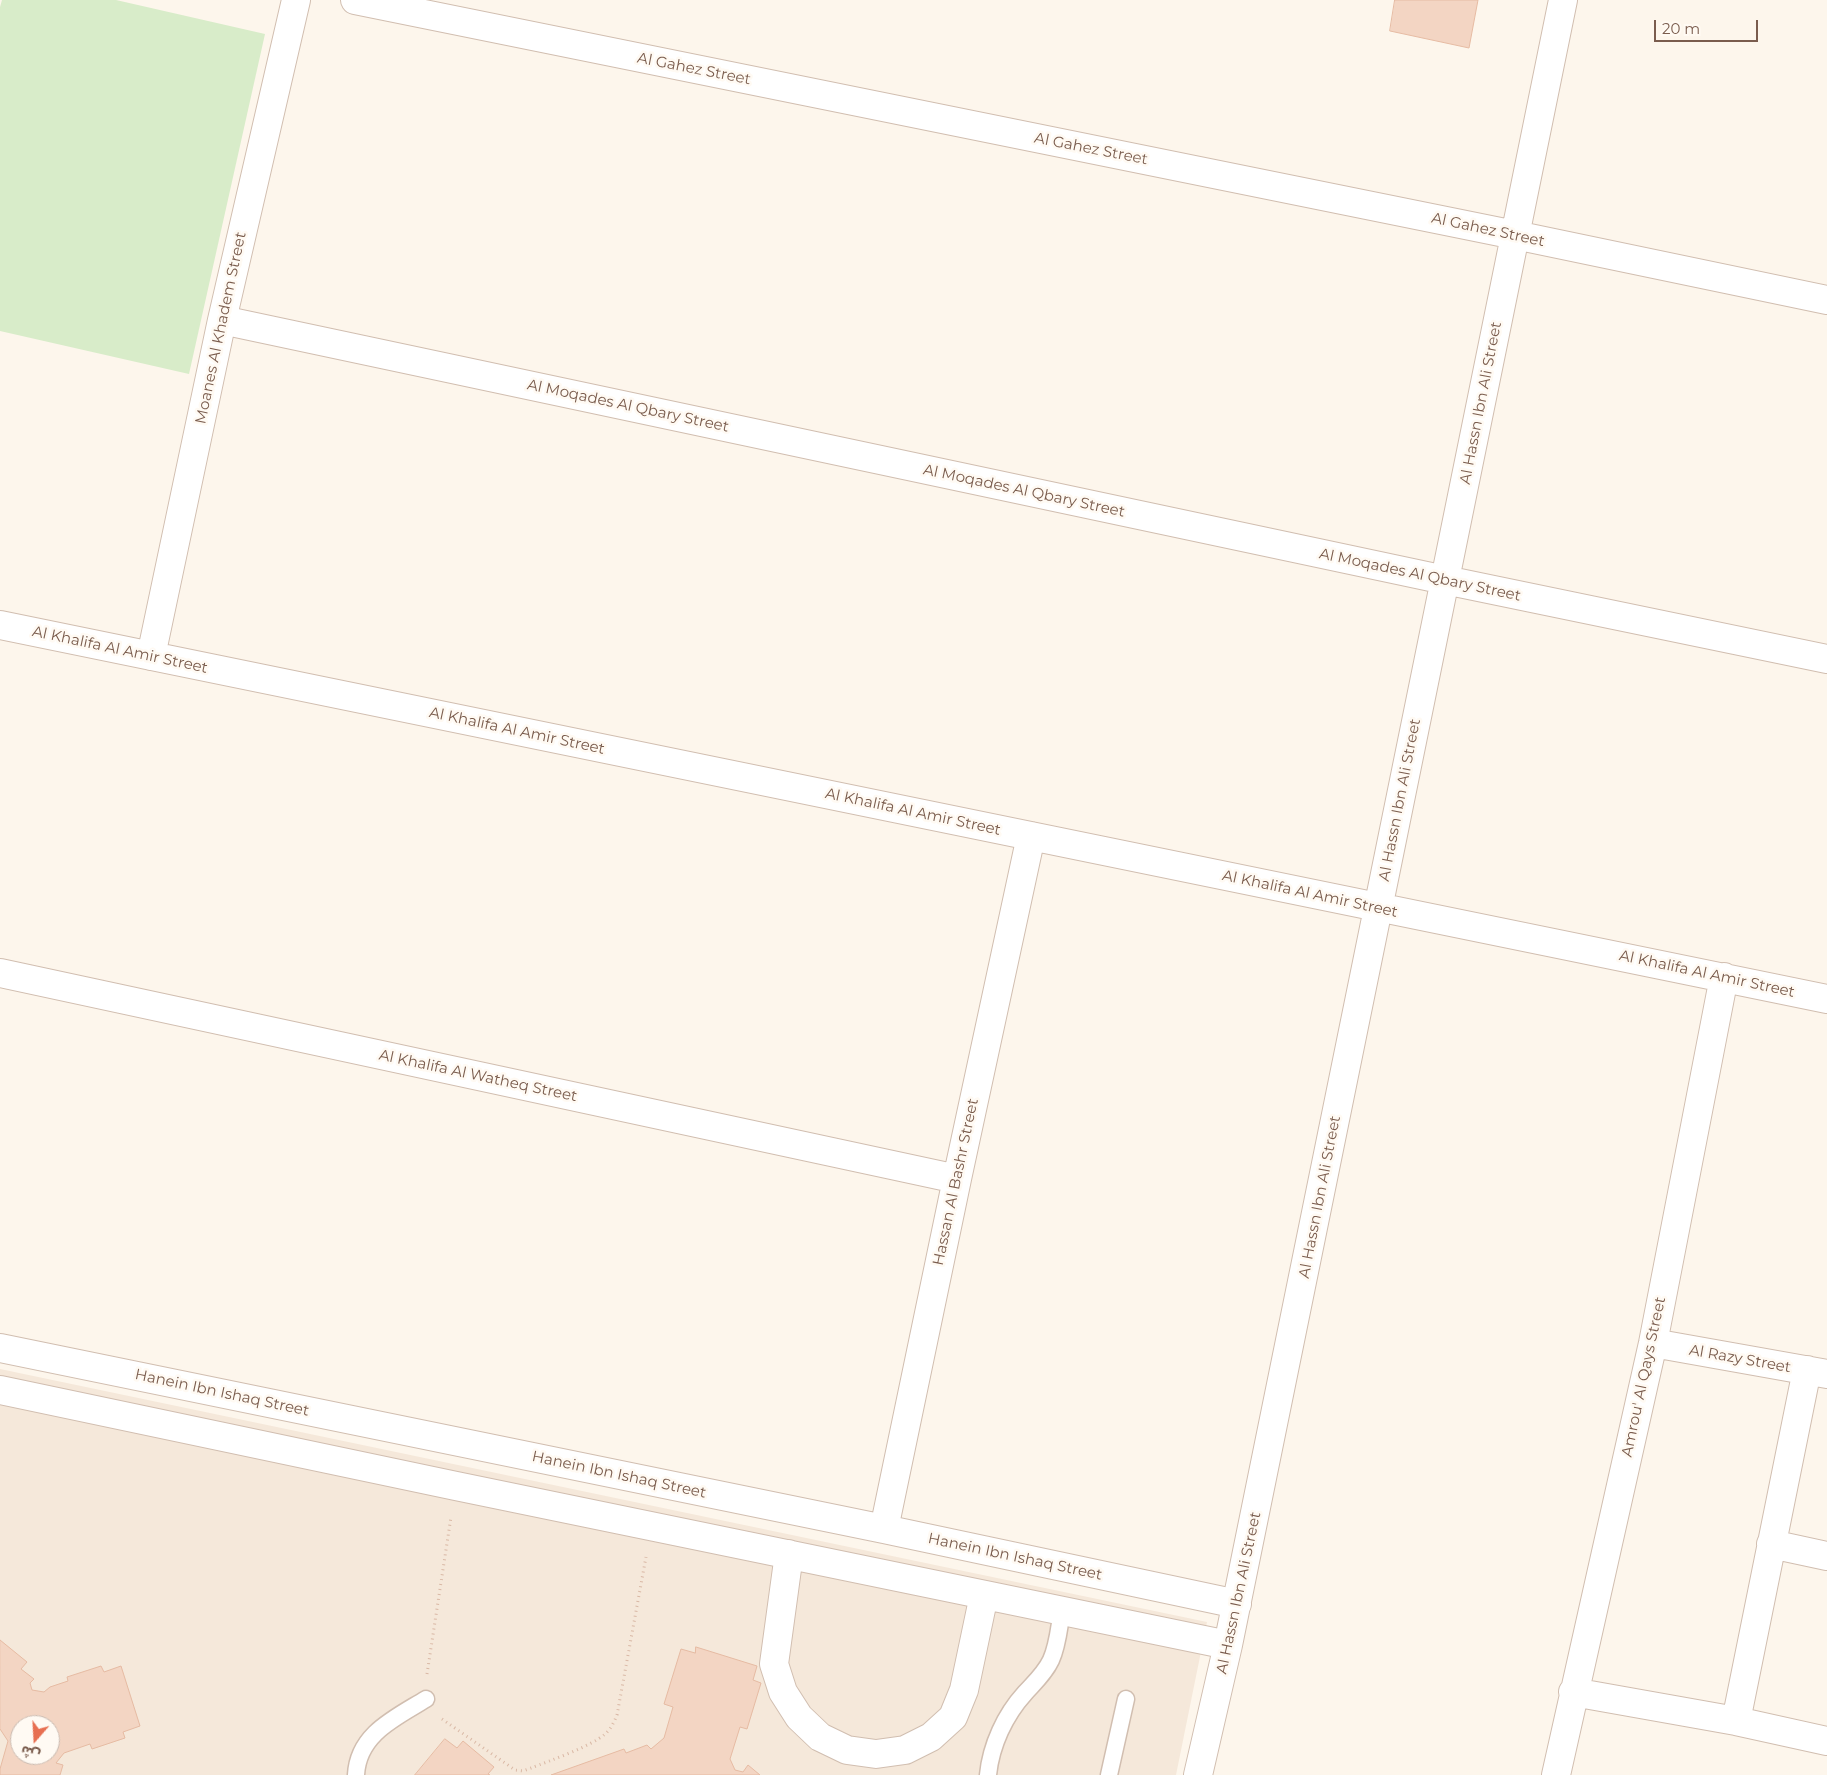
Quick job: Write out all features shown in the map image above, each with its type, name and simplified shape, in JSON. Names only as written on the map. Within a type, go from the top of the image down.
[{"type":"street","name":"Moanes Al Khadem Street","points":[[151,656],[222,320],[296,0]]},
{"type":"street","name":"Al Gahez Street","points":[[355,0],[1827,300]]},
{"type":"street","name":"Al Hassn Ibn Ali Street","points":[[1198,1775],[1237,1604],[1563,0]]},
{"type":"street","name":"Al Moqades Al Qbary Street","points":[[222,320],[1445,580],[1827,659]]},
{"type":"street","name":"Al Khalifa Al Amir Street","points":[[0,625],[1827,999]]},
{"type":"street","name":"Hassan Al Bashr Street","points":[[884,1529],[956,1179],[1031,836]]},
{"type":"street","name":"Al Khalifa Al Watheq Street","points":[[0,973],[956,1179]]},
{"type":"street","name":"Amrou' Al Qays Street","points":[[1556,1775],[1653,1343],[1724,977]]},
{"type":"street","name":"Al Razy Street","points":[[1653,1343],[1817,1372]]},
{"type":"street","name":"Hanein Ibn Ishaq Street","points":[[0,1348],[884,1529],[1237,1604]]},
{"type":"street","points":[[1736,1721],[1771,1544],[1817,1372]]},
{"type":"street","points":[[0,1390],[1228,1645]]},
{"type":"street","points":[[1771,1544],[1827,1556]]},
{"type":"street","points":[[790,1554],[774,1664],[784,1692],[799,1717],[820,1737],[847,1750],[876,1754],[905,1750],[931,1737],[953,1717],[964,1690],[984,1595]]},
{"type":"street","points":[[1122,1623],[1130,1622],[1138,1617],[1143,1610],[1142,1593],[1138,1586],[1130,1581]]},
{"type":"street","points":[[1574,1692],[1736,1721],[1827,1741]]},
{"type":"lane","points":[[988,1775],[994,1747],[1002,1727],[1013,1709],[1036,1682],[1051,1660],[1056,1646],[1062,1611]]},
{"type":"lane","points":[[356,1775],[362,1749],[372,1735],[426,1699]]},
{"type":"lane","points":[[1109,1775],[1126,1699]]},
{"type":"path","points":[[456,1486],[425,1686],[426,1699],[431,1710],[441,1718],[515,1770],[531,1768],[595,1741],[605,1735],[613,1725],[617,1715],[652,1526]]},
{"type":"shaded area","points":[[0,1369],[1207,1622],[1176,1775],[0,1775]]},
{"type":"green space","points":[[2,0],[116,0],[265,34],[189,374],[0,331],[0,7]]},
{"type":"building","points":[[1395,0],[1478,0],[1469,48],[1390,31]]},
{"type":"building","points":[[0,1640],[27,1662],[21,1669],[34,1679],[30,1683],[32,1690],[44,1692],[50,1687],[68,1681],[67,1677],[101,1666],[104,1672],[121,1666],[140,1726],[123,1732],[125,1738],[92,1749],[90,1744],[64,1753],[60,1758],[60,1715],[10,1715],[10,1765],[60,1764],[63,1765],[60,1775],[0,1775],[8,1741],[0,1729]]},
{"type":"building","points":[[696,1647],[757,1666],[753,1680],[761,1683],[747,1729],[740,1727],[730,1759],[735,1770],[743,1772],[748,1765],[760,1775],[551,1775],[624,1749],[626,1753],[647,1745],[651,1749],[664,1738],[673,1707],[664,1704],[681,1649],[695,1653]]},
{"type":"building","points":[[445,1739],[457,1748],[463,1741],[494,1767],[488,1774],[490,1775],[415,1775]]}]
